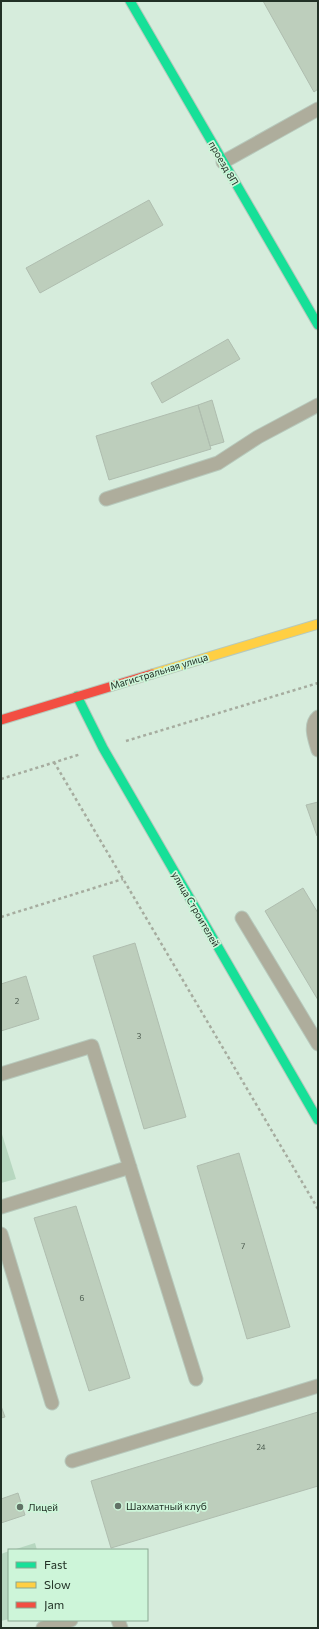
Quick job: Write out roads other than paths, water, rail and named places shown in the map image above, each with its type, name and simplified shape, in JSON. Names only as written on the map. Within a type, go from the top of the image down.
[{"type":"street","name":"проезд 8П","points":[[130,1],[318,325]]},
{"type":"street","name":"Магистральная улица","points":[[1,720],[318,624]]},
{"type":"street","name":"улица Строителей","points":[[77,696],[103,748],[318,1120]]},
{"type":"lane","points":[[223,162],[318,109]]},
{"type":"lane","points":[[106,499],[218,463],[258,437],[318,405]]},
{"type":"lane","points":[[318,717],[315,720],[313,731],[318,750]]},
{"type":"lane","points":[[242,918],[318,1044]]},
{"type":"lane","points":[[1,1074],[92,1046],[196,1379]]},
{"type":"lane","points":[[1,1207],[130,1167]]},
{"type":"lane","points":[[1,1234],[52,1403]]},
{"type":"lane","points":[[72,1461],[318,1386]]},
{"type":"lane","points":[[43,1628],[68,1621]]},
{"type":"place","name":"Шахматный клуб","points":[[118,1506]]},
{"type":"place","name":"Лицей","points":[[20,1507]]}]
